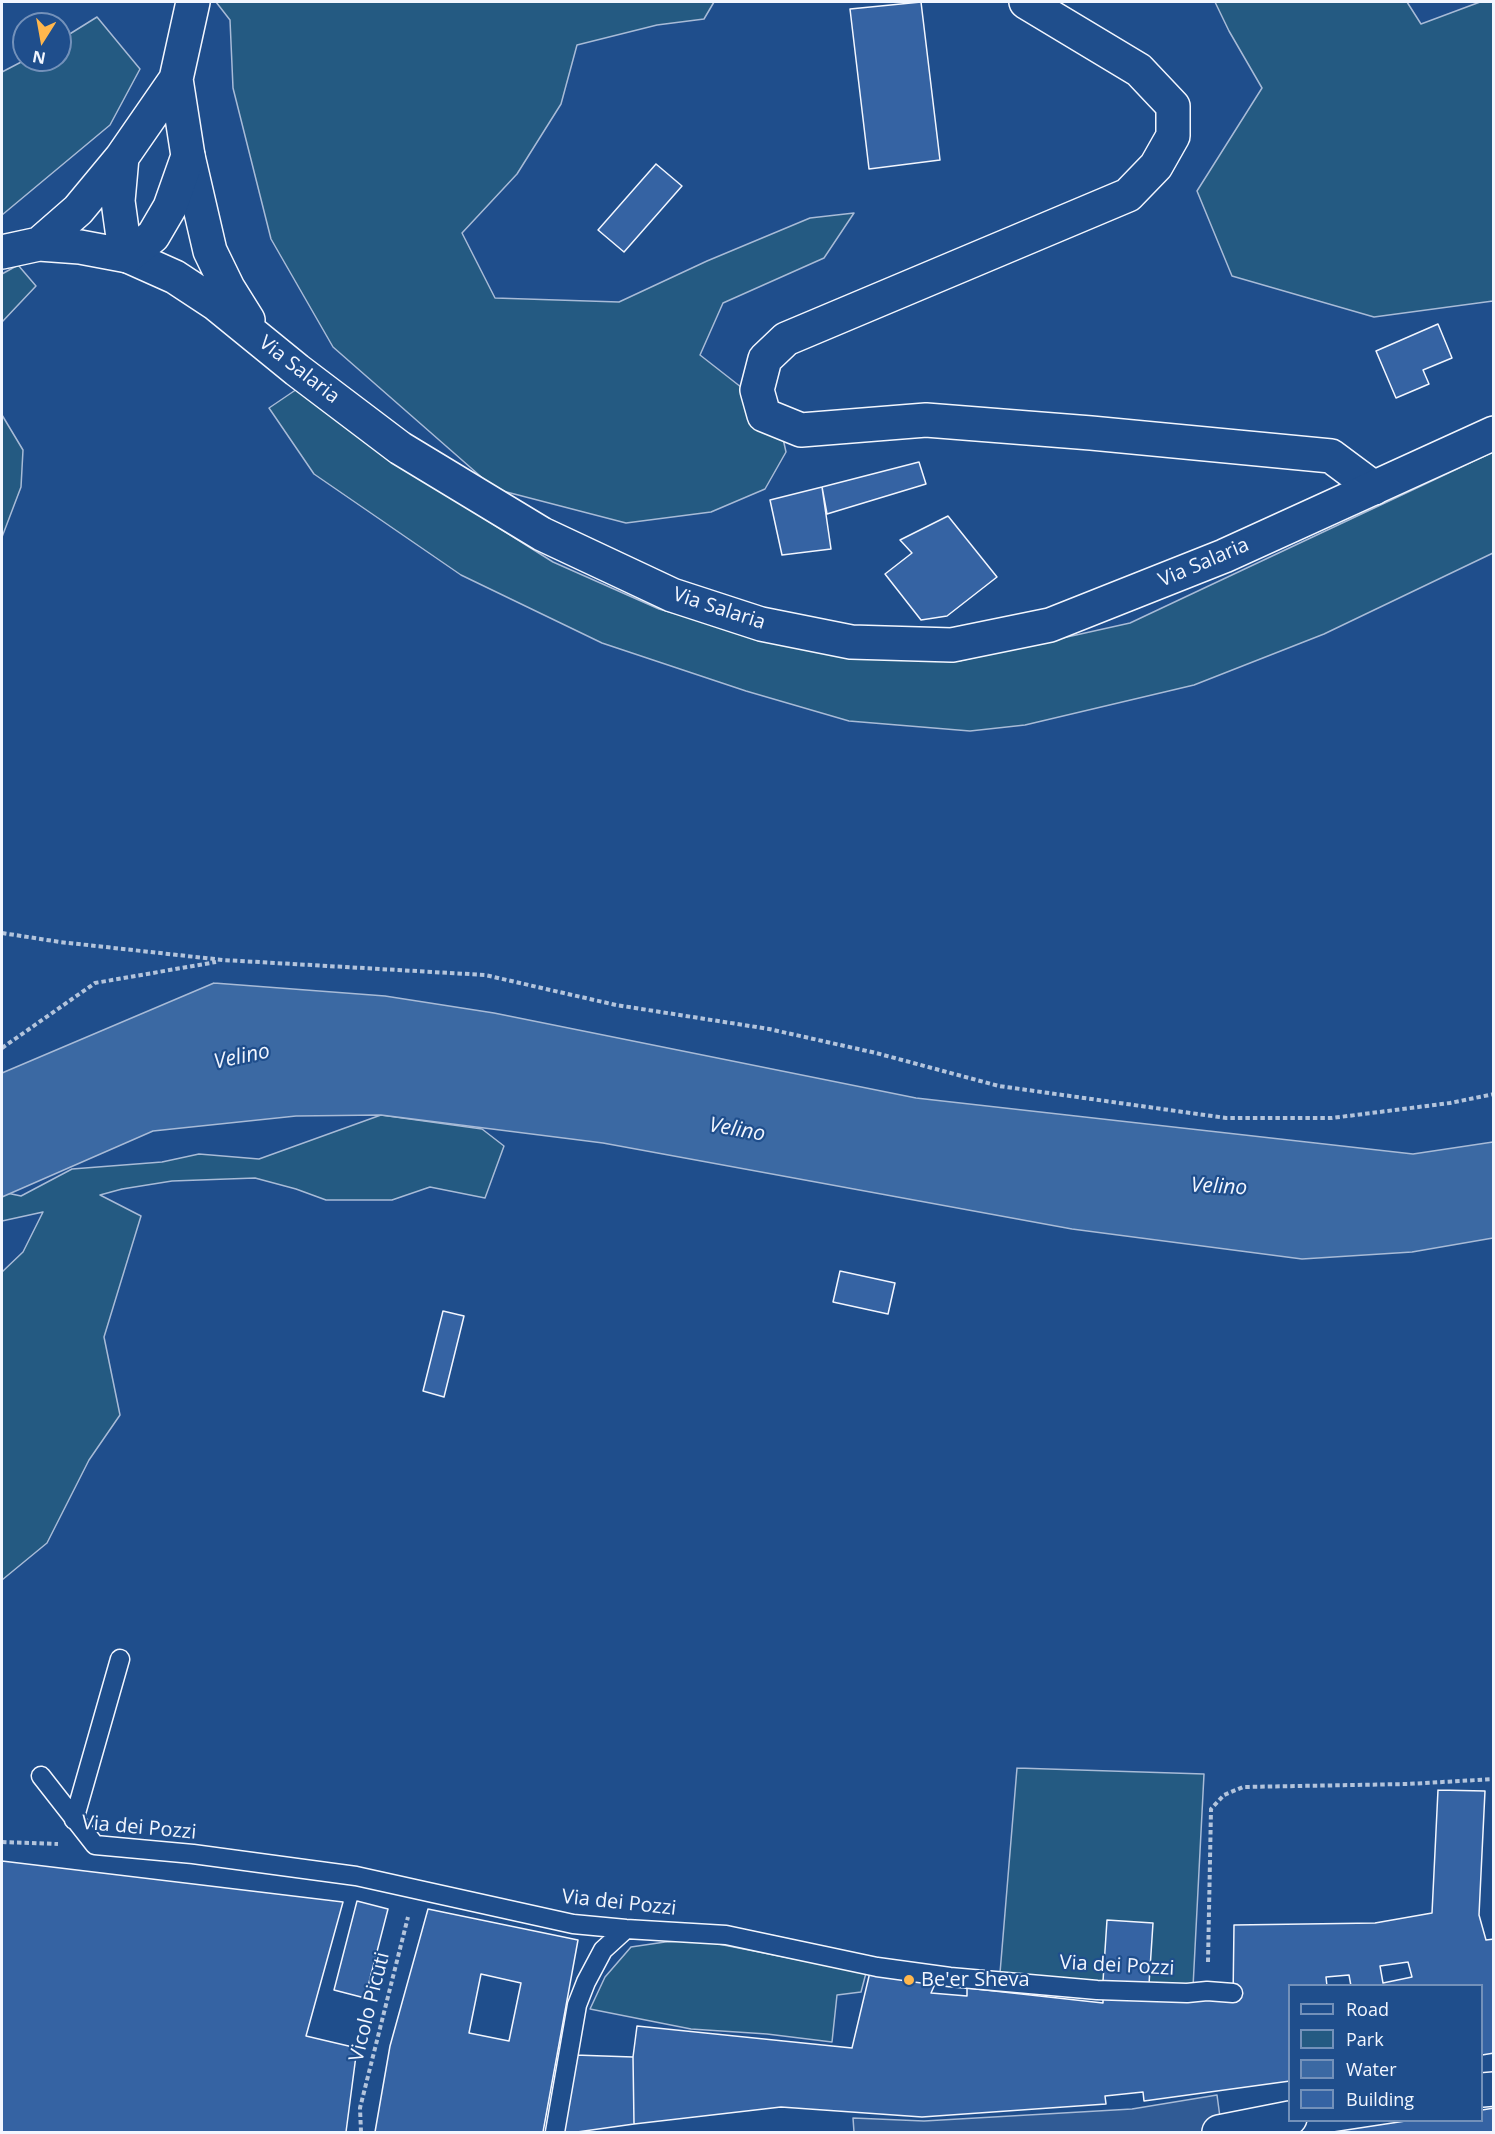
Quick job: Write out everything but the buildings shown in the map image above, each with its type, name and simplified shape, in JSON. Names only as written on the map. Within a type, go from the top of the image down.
[{"type":"main road","points":[[193,2],[176,79],[188,156],[210,252],[228,288],[262,341]]},
{"type":"main road","points":[[1026,2],[1138,70],[1173,106],[1173,136],[1156,165],[1128,195],[786,339],[765,359],[757,390],[764,415],[801,430],[926,420],[1331,456],[1374,488]]},
{"type":"main road","points":[[39,244],[78,210],[122,157],[176,79]]},
{"type":"main road","points":[[122,157],[118,201],[128,256],[153,236],[170,207],[188,156]]},
{"type":"main road","name":"Via Salaria","points":[[2,252],[39,244],[80,247],[128,256],[175,277],[216,304],[400,448],[542,534],[672,595],[761,624],[851,642],[952,645],[1050,625],[1224,556],[1494,433]]},
{"type":"main road","points":[[1219,2133],[1288,2118]]},
{"type":"lane","points":[[74,1820],[120,1659]]},
{"type":"lane","points":[[41,1776],[95,1845]]},
{"type":"lane","name":"Via dei Pozzi","points":[[95,1845],[193,1854],[356,1876],[573,1924],[726,1935],[877,1967],[950,1977],[1096,1990],[1233,1993]]},
{"type":"lane","points":[[555,2133],[577,2005],[603,1950],[626,1929]]},
{"type":"path","points":[[2,933],[60,942],[222,960],[485,975],[616,1005],[769,1029],[876,1053],[999,1086],[1226,1118],[1332,1118],[1450,1103],[1494,1094]]},
{"type":"path","points":[[2,1048],[95,983],[222,960]]},
{"type":"path","points":[[1207,1991],[1211,1809],[1224,1795],[1244,1787],[1408,1784],[1494,1779]]},
{"type":"path","name":"Via dei Pozzi","points":[[2,1842],[95,1845]]},
{"type":"path","name":"Vicolo Picuti","points":[[360,2133],[360,2108],[416,1890]]},
{"type":"green space","points":[[216,2],[714,2],[704,19],[657,25],[577,45],[561,104],[517,174],[462,233],[495,298],[619,302],[707,261],[810,218],[854,213],[824,258],[723,303],[700,355],[778,416],[786,452],[765,489],[711,512],[626,523],[495,489],[333,347],[271,239],[233,88],[230,20]]},
{"type":"green space","points":[[1215,2],[1407,2],[1421,24],[1480,2],[1493,2],[1493,301],[1374,317],[1232,276],[1197,191],[1262,88]]},
{"type":"green space","points":[[97,17],[140,69],[110,125],[2,215],[2,72],[12,67],[12,72],[72,72],[72,33]]},
{"type":"green space","points":[[18,265],[36,286],[2,322],[2,274]]},
{"type":"green space","points":[[300,387],[404,468],[553,562],[659,609],[775,642],[871,658],[959,661],[1130,623],[1493,452],[1493,553],[1324,634],[1194,685],[1025,725],[970,731],[849,721],[746,691],[602,643],[461,575],[314,474],[269,408]]},
{"type":"green space","points":[[2,415],[23,450],[21,487],[2,537]]},
{"type":"green space","points":[[381,1115],[482,1129],[504,1146],[485,1198],[430,1187],[392,1200],[326,1200],[255,1178],[172,1181],[100,1195],[141,1216],[104,1337],[120,1415],[89,1460],[47,1543],[2,1580],[2,1272],[23,1252],[43,1212],[2,1221],[2,1192],[21,1196],[72,1169],[162,1162],[199,1154],[259,1159]]},
{"type":"green space","points":[[1017,1768],[1204,1774],[1193,1987],[1097,1984],[1000,1973]]},
{"type":"green space","points":[[698,1940],[866,1973],[861,1992],[837,1995],[832,2042],[767,2034],[691,2029],[590,2009],[605,1977],[631,1947]]},
{"type":"shaded area","points":[[1217,2095],[1222,2132],[854,2132],[853,2118],[924,2121],[1132,2109]]},
{"type":"water","name":"Velino","points":[[214,983],[385,996],[494,1013],[916,1098],[1413,1154],[1493,1142],[1493,1238],[1412,1252],[1302,1259],[1072,1229],[603,1143],[381,1115],[296,1116],[153,1131],[2,1197],[2,1073]]},
{"type":"place","name":"Be'er Sheva","points":[[909,1980]]}]
